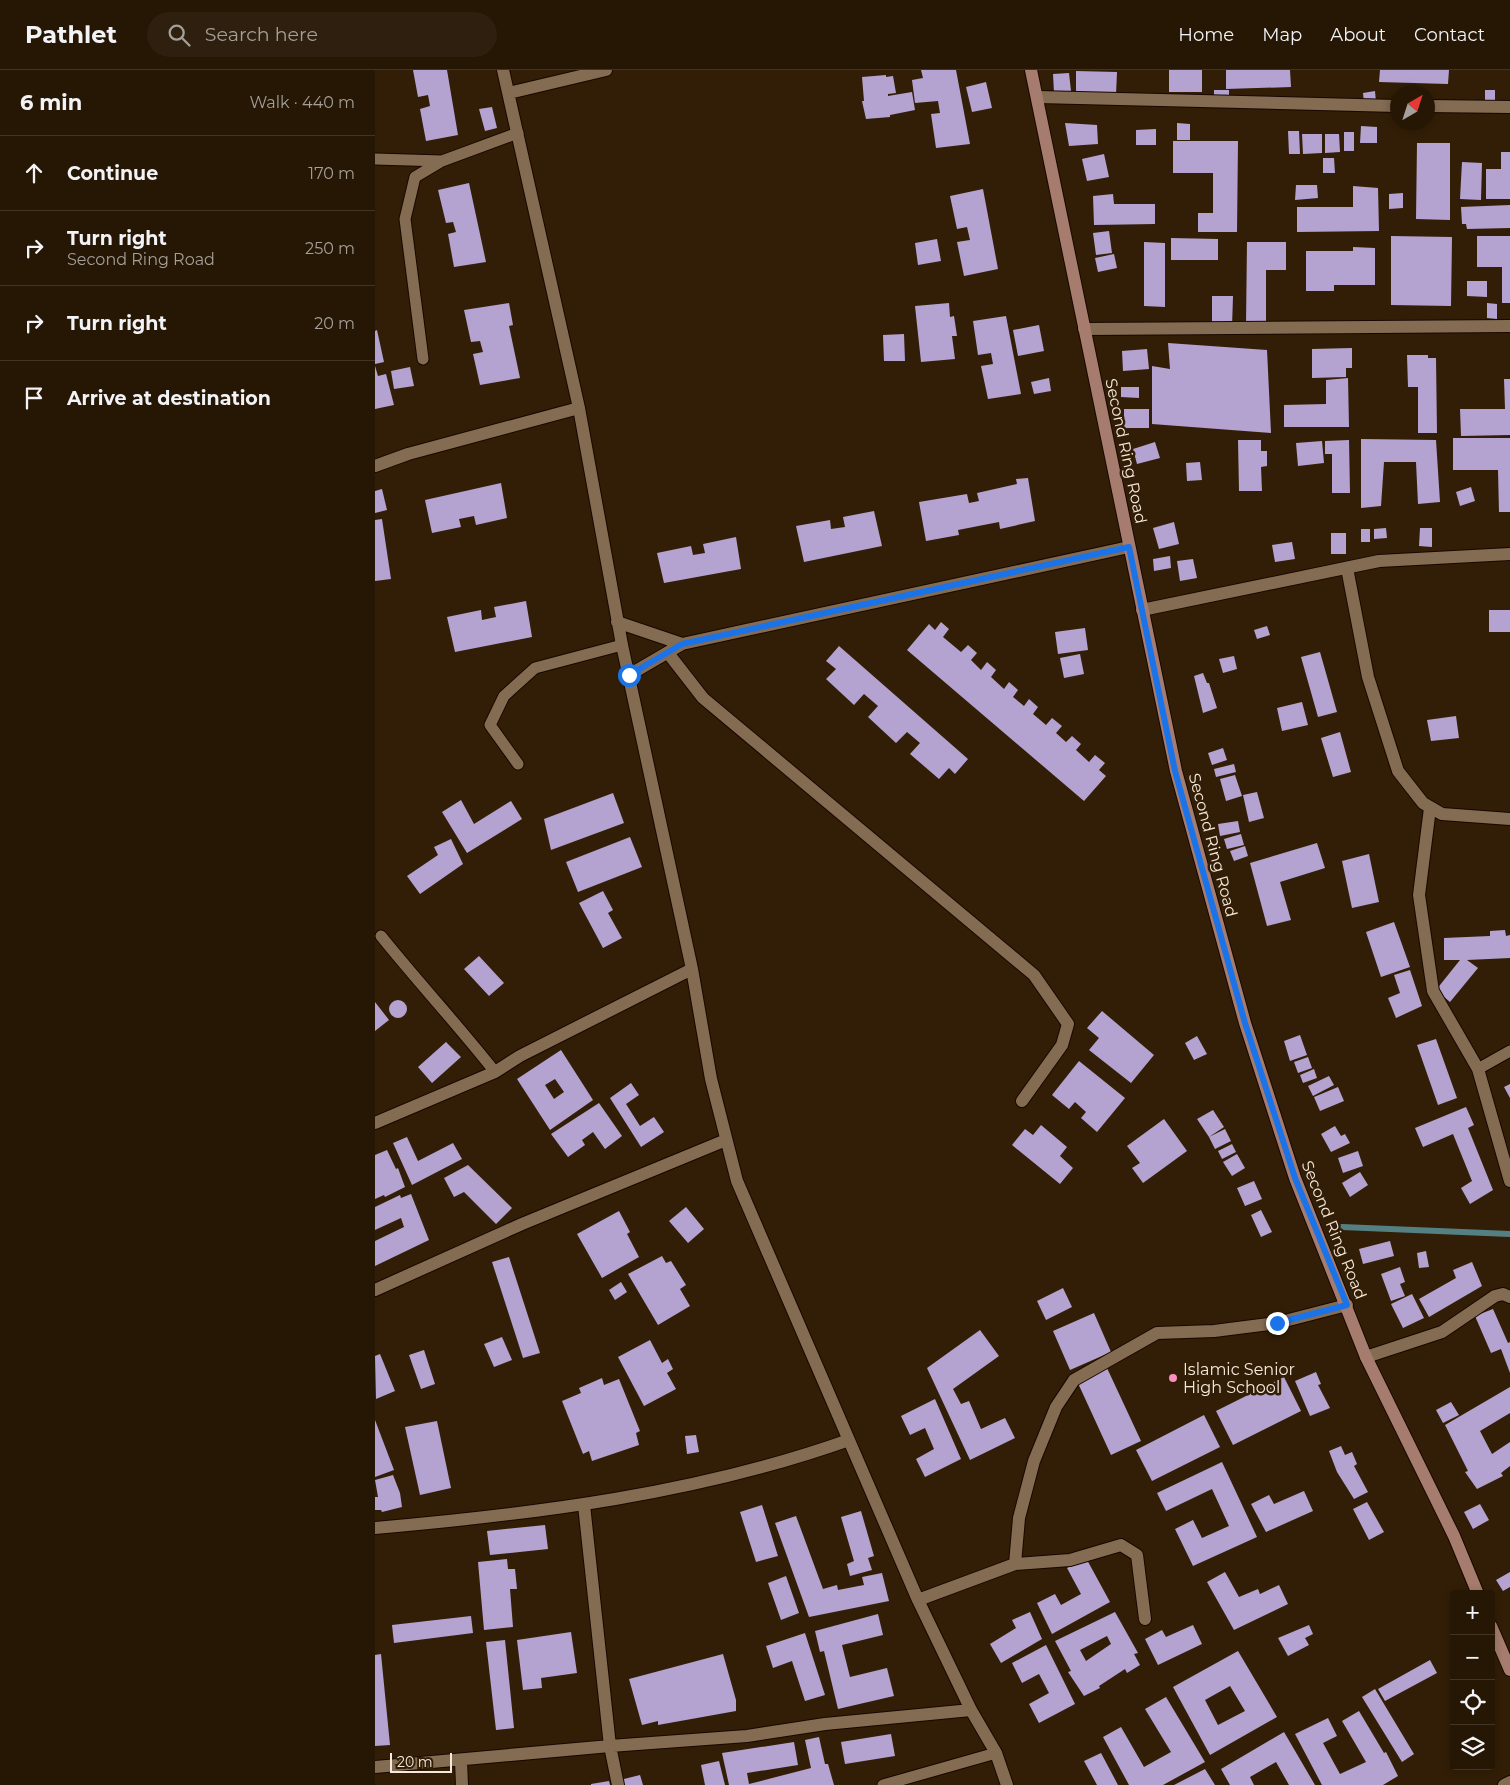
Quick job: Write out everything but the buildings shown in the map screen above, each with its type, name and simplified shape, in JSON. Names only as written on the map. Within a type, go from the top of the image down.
[{"type":"main road","name":"Second Ring Road","points":[[1031,70],[1175,771],[1245,1023],[1295,1178],[1347,1305],[1366,1357],[1453,1536],[1476,1590]]},
{"type":"main road","points":[[1495,1635],[1510,1670]]},
{"type":"street","points":[[503,70],[579,408],[617,622],[692,969],[711,1079],[737,1181],[918,1600],[971,1710],[995,1753],[1007,1785]]},
{"type":"street","points":[[509,93],[606,70]]},
{"type":"street","points":[[1037,97],[1390,106]]},
{"type":"street","points":[[1435,106],[1510,108]]},
{"type":"street","points":[[1084,329],[1510,326]]},
{"type":"street","points":[[375,466],[408,454],[579,408]]},
{"type":"street","points":[[629,675],[682,644],[1129,547]]},
{"type":"street","points":[[1142,610],[1379,561],[1510,554]]},
{"type":"street","points":[[1347,568],[1369,677],[1398,771],[1412,791],[1431,808],[1442,814],[1460,817],[1510,819]]},
{"type":"street","points":[[617,622],[682,644]]},
{"type":"street","points":[[668,653],[703,698],[1034,974],[1068,1024],[1062,1045],[1022,1101]]},
{"type":"street","points":[[1431,808],[1419,894],[1433,991],[1477,1069],[1510,1181]]},
{"type":"street","points":[[375,1123],[495,1072],[520,1056],[692,969]]},
{"type":"street","points":[[375,1290],[522,1224],[726,1140]]},
{"type":"street","points":[[1366,1357],[1442,1332],[1495,1296],[1503,1294],[1510,1297]]},
{"type":"street","points":[[1015,1564],[1019,1518],[1034,1461],[1056,1407],[1074,1380],[1157,1333],[1214,1331],[1277,1323],[1347,1305]]},
{"type":"street","points":[[375,1528],[584,1505],[792,1460],[849,1440]]},
{"type":"street","points":[[584,1505],[610,1746],[618,1785]]},
{"type":"street","points":[[918,1600],[1015,1564],[1070,1560],[1121,1545],[1137,1556],[1145,1619]]},
{"type":"street","points":[[375,1767],[747,1736],[825,1724],[971,1710]]},
{"type":"street","points":[[461,1761],[462,1785]]},
{"type":"street","points":[[1504,1785],[1510,1782]]},
{"type":"lane","points":[[423,359],[405,219],[415,177],[443,161],[518,133]]},
{"type":"lane","points":[[375,159],[443,161]]},
{"type":"lane","points":[[518,764],[490,725],[504,696],[535,668],[622,645]]},
{"type":"lane","points":[[381,936],[432,999],[458,1025],[495,1072]]},
{"type":"lane","points":[[1477,1069],[1510,1051]]},
{"type":"lane","points":[[883,1785],[995,1753]]},
{"type":"waterway","points":[[1342,1227],[1510,1234]]},
{"type":"place","name":"Islamic Senior High School","points":[[1173,1378]]},
{"type":"route","points":[[629,675],[682,644],[1129,547],[1175,771],[1245,1023],[1295,1178],[1347,1305],[1277,1323]]}]
